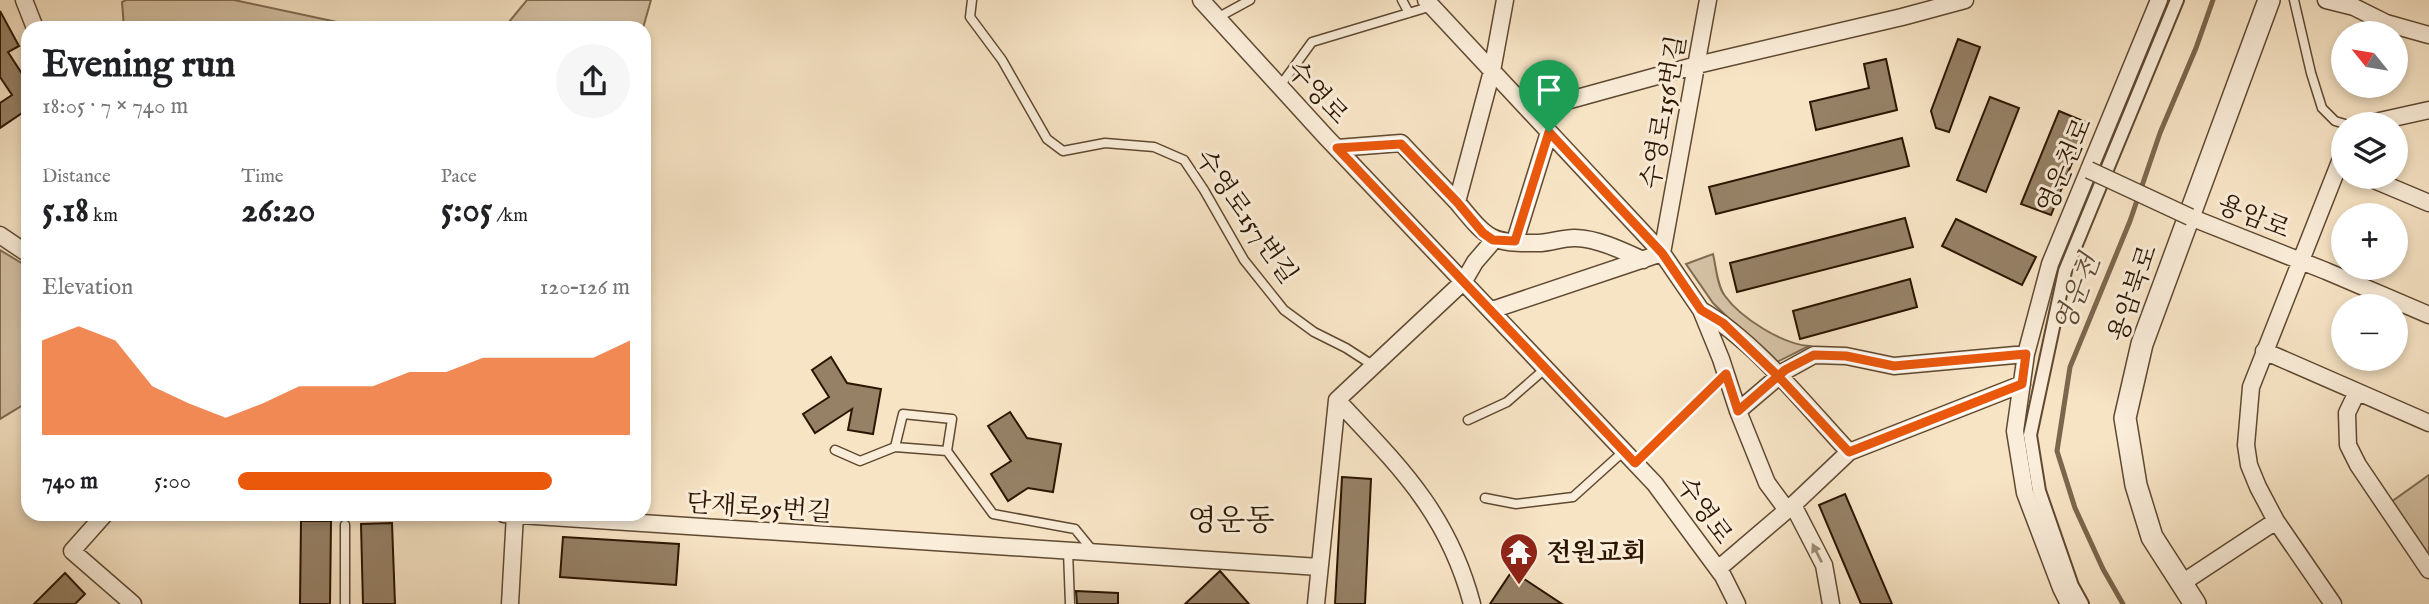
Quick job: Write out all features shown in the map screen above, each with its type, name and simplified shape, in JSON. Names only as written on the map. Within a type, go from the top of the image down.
[{"type":"street","points":[[24,0],[32,21]]},
{"type":"street","name":"수영로","points":[[1201,0],[1337,148],[1656,484],[1718,569],[1737,604]]},
{"type":"street","points":[[1457,202],[1492,71],[1505,0]]},
{"type":"street","name":"수영로156번길","points":[[1662,253],[1708,0]]},
{"type":"street","points":[[1902,17],[1913,0]]},
{"type":"street","points":[[1530,111],[1697,65],[1965,0]]},
{"type":"street","name":"영운천로","points":[[2069,604],[2025,494],[2015,431],[2026,354],[2050,264],[2159,0]]},
{"type":"street","points":[[2082,604],[2072,586],[2039,491],[2030,436],[2065,271],[2177,0]]},
{"type":"street","name":"용암북로","points":[[2195,604],[2152,537],[2136,485],[2125,418],[2141,344],[2269,0]]},
{"type":"street","points":[[2326,0],[2354,7],[2386,23],[2429,35]]},
{"type":"street","points":[[1429,3],[1662,253],[1701,310],[1738,411],[1768,482],[1790,507],[1824,565],[1831,604]]},
{"type":"street","points":[[2408,115],[2429,110]]},
{"type":"street","points":[[1515,241],[1549,132]]},
{"type":"street","points":[[1337,148],[1401,144],[1483,233],[1493,240],[1538,243],[1576,238],[1614,248],[1643,260]]},
{"type":"street","name":"용암로","points":[[2089,170],[2190,217],[2429,315]]},
{"type":"street","name":"용암로","points":[[2300,260],[2331,188]]},
{"type":"street","points":[[2396,189],[2429,203]]},
{"type":"street","points":[[0,235],[21,249]]},
{"type":"street","points":[[1316,604],[1337,400],[1464,281],[1493,240]]},
{"type":"street","points":[[1492,310],[1662,253]]},
{"type":"street","points":[[2300,260],[2251,387],[2246,444],[2249,465],[2276,521],[2333,604]]},
{"type":"street","points":[[1701,310],[1723,323],[1778,376],[1849,452]]},
{"type":"street","points":[[2264,351],[2429,423]]},
{"type":"street","points":[[1738,411],[1778,376],[1814,355],[1846,356],[1894,366],[2026,354]]},
{"type":"street","points":[[1718,569],[1849,452],[2022,384]]},
{"type":"street","points":[[2357,391],[2347,413],[2348,446],[2358,466],[2429,570]]},
{"type":"street","points":[[1337,400],[1405,472],[1437,517],[1465,578],[1472,604]]},
{"type":"street","points":[[99,521],[72,551],[133,604]]},
{"type":"street","name":"단재로95번길","points":[[510,604],[511,521]]},
{"type":"street","name":"단재로95번길","points":[[604,521],[1319,567]]},
{"type":"street","points":[[2182,583],[2276,521]]},
{"type":"lane","name":"수영로157번길","points":[[972,0],[970,17],[1002,60],[1047,139],[1063,151],[1105,143],[1154,147],[1184,160],[1205,190],[1244,260],[1284,310],[1314,332],[1374,366]]},
{"type":"lane","points":[[1217,18],[1250,0]]},
{"type":"lane","points":[[1402,0],[1409,13]]},
{"type":"lane","points":[[2294,0],[2322,108],[2331,117]]},
{"type":"lane","points":[[1280,86],[1312,43],[1409,13],[1429,3]]},
{"type":"lane","points":[[1468,420],[1507,402],[1547,367]]},
{"type":"lane","points":[[1485,498],[1516,504],[1573,497],[1630,456],[1726,374]]},
{"type":"lane","points":[[895,447],[903,414],[952,419],[947,451],[993,514],[1076,529],[1095,553]]},
{"type":"lane","points":[[835,450],[860,461],[895,447],[947,451]]},
{"type":"lane","points":[[345,525],[345,604]]},
{"type":"lane","points":[[1068,551],[1070,604]]},
{"type":"lane","points":[[510,604],[517,604]]},
{"type":"shaded area","points":[[234,0],[332,21],[123,21],[122,2]]},
{"type":"shaded area","points":[[527,0],[651,0],[645,21],[510,21]]},
{"type":"shaded area","points":[[0,250],[21,263],[21,406],[0,419]]},
{"type":"shaded area","points":[[1713,254],[1720,287],[1741,313],[1775,335],[1809,346],[1775,363],[1713,303],[1686,264]]},
{"type":"shaded area","points":[[2429,475],[2429,560],[2391,502]]},
{"type":"building","points":[[0,11],[19,46],[8,52],[21,72],[21,114],[0,128],[0,103],[12,95],[0,77]]},
{"type":"building","points":[[1958,39],[1980,47],[1949,132],[1936,128],[1931,111]]},
{"type":"building","points":[[1886,59],[1897,110],[1816,130],[1810,102],[1869,88],[1864,64]]},
{"type":"building","points":[[1990,97],[2019,108],[1986,192],[1957,180]]},
{"type":"building","points":[[2059,111],[2088,123],[2051,215],[2021,204]]},
{"type":"building","points":[[1902,138],[1909,166],[1716,214],[1709,187]]},
{"type":"building","points":[[1905,218],[1913,247],[1737,292],[1730,263]]},
{"type":"building","points":[[1956,219],[2036,257],[2022,285],[1942,246]]},
{"type":"building","points":[[1910,279],[1917,307],[1800,339],[1793,311]]},
{"type":"building","points":[[831,357],[847,383],[881,389],[873,434],[848,430],[852,409],[815,433],[803,414],[829,397],[812,370]]},
{"type":"building","points":[[1010,412],[1027,438],[1061,444],[1053,492],[1028,488],[1008,501],[991,474],[1011,461],[988,426]]},
{"type":"building","points":[[1342,477],[1371,479],[1365,604],[1335,604]]},
{"type":"building","points":[[1845,494],[1892,604],[1861,604],[1819,505]]},
{"type":"building","points":[[301,521],[331,521],[330,604],[300,604]]},
{"type":"building","points":[[392,523],[395,604],[363,604],[361,524]]},
{"type":"building","points":[[563,537],[679,544],[676,585],[560,577]]},
{"type":"building","points":[[1220,571],[1249,604],[1185,604]]},
{"type":"building","name":"전원교회","points":[[1512,571],[1562,604],[1490,604]]},
{"type":"building","points":[[65,573],[85,594],[75,604],[34,604]]},
{"type":"building","points":[[1076,591],[1118,593],[1118,604],[1077,604]]},
{"type":"waterway","name":"영운천","points":[[2123,604],[2103,569],[2075,508],[2057,451],[2070,367],[2130,221],[2160,133],[2213,0]]},
{"type":"place","name":"전원교회","points":[[1519,586]]},
{"type":"district","name":"영운동","points":[[1231,520]]},
{"type":"route","points":[[1549,132],[1515,241],[1493,240],[1483,233],[1401,144],[1337,148],[1635,463],[1726,374],[1738,411],[1778,376],[1785,370],[1814,355],[1846,356],[1894,366],[2026,354],[2022,384],[1849,452],[1778,376],[1723,323],[1701,310],[1662,253],[1549,132]]}]
